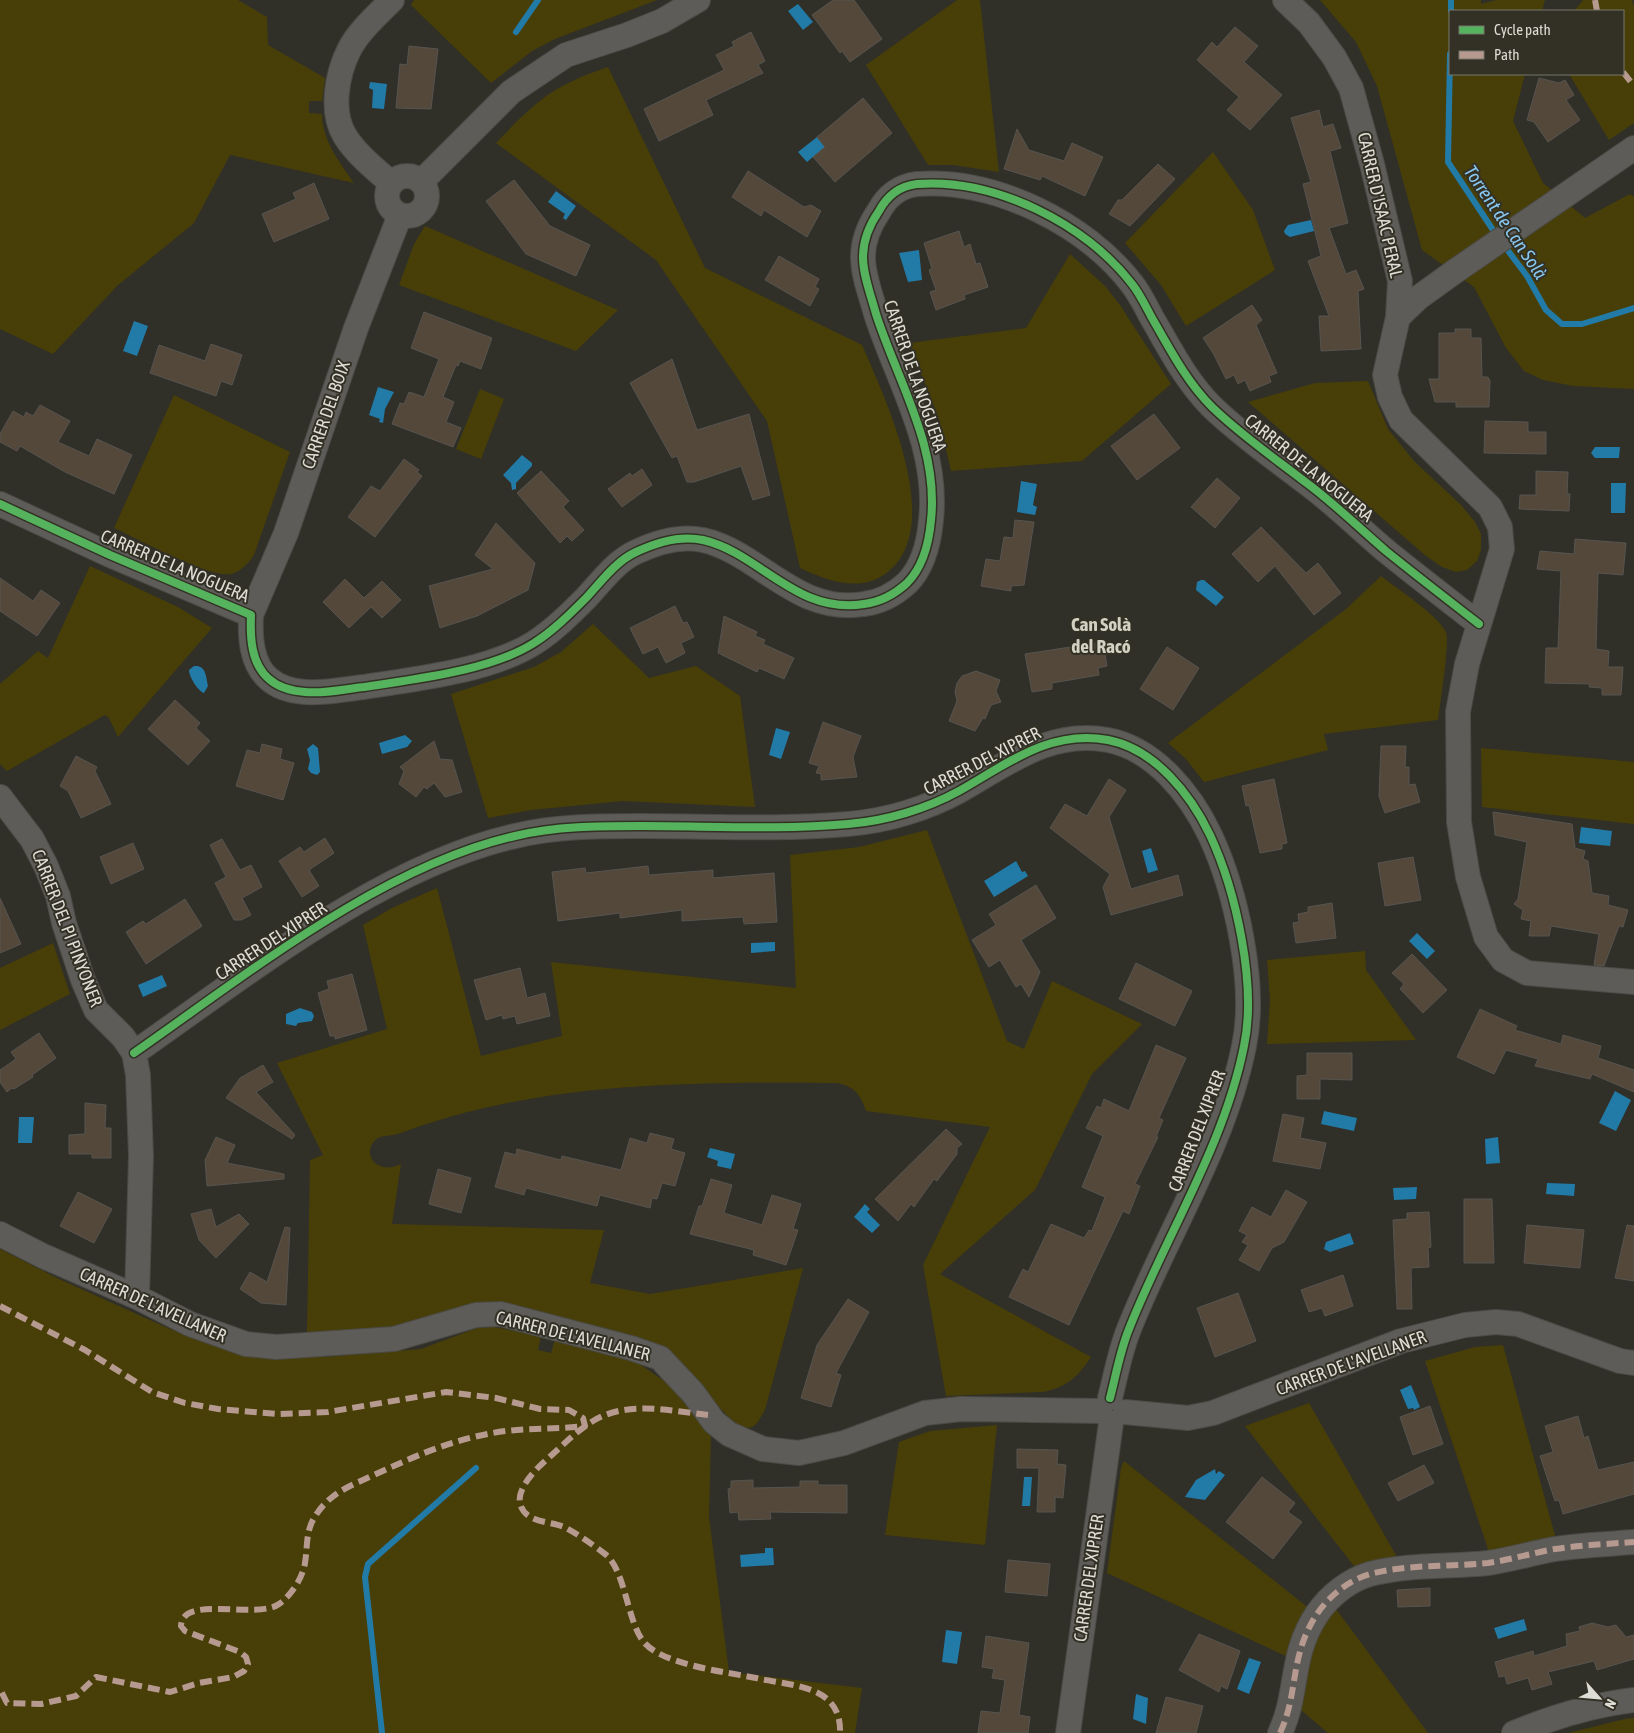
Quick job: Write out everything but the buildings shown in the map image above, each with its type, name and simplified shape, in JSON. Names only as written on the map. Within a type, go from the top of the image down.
[{"type":"street","points":[[391,184],[344,135],[336,112],[340,79],[349,50],[392,0]]},
{"type":"street","points":[[421,182],[511,92],[525,81],[566,55],[636,32],[662,21],[698,0]]},
{"type":"street","name":"CARRER D'ISAAC PERAL","points":[[1285,0],[1309,24],[1334,57],[1351,88],[1372,164],[1400,280],[1398,316],[1385,375],[1390,397],[1401,420],[1490,507],[1500,527],[1502,549],[1467,664],[1458,712],[1457,791],[1463,851],[1486,937],[1503,960],[1528,973],[1634,982]]},
{"type":"street","points":[[1398,316],[1418,298],[1454,272],[1634,148]]},
{"type":"street","points":[[409,176],[421,182],[426,195],[422,208],[412,215],[400,214],[390,207],[387,201],[388,189],[396,179],[409,176]]},
{"type":"street","name":"CARRER DE LA NOGUERA","points":[[0,504],[110,555],[251,615],[250,634],[255,660],[266,677],[282,688],[309,693],[425,678],[516,653],[552,629],[631,554],[679,538],[700,539],[716,544],[783,584],[829,604],[856,606],[879,602],[893,594],[910,580],[920,564],[927,547],[933,506],[933,481],[920,430],[883,335],[867,285],[863,260],[864,243],[882,204],[894,192],[911,185],[946,184],[992,193],[1024,204],[1075,230],[1090,242],[1135,287],[1188,380],[1212,407],[1262,450],[1305,481],[1389,554],[1479,624]]},
{"type":"street","name":"CARRER DEL BOIX","points":[[251,615],[286,533],[356,328],[400,214]]},
{"type":"street","name":"CARRER DEL XIPRER","points":[[134,1053],[298,939],[406,876],[471,848],[517,835],[590,826],[802,827],[877,820],[931,804],[1040,745],[1064,739],[1110,740],[1135,750],[1156,764],[1184,792],[1205,824],[1220,856],[1239,926],[1245,962],[1247,1009],[1245,1043],[1228,1103],[1208,1155],[1126,1333],[1111,1411],[1068,1733]]},
{"type":"street","name":"CARRER DEL PI PINYONER","points":[[0,797],[32,839],[46,866],[58,896],[64,924],[83,980],[96,1010],[123,1037],[134,1053],[139,1094],[141,1156],[137,1297]]},
{"type":"street","name":"CARRER DE L'AVELLANER","points":[[0,1234],[42,1256],[137,1297],[190,1324],[246,1344],[276,1347],[394,1339],[476,1315],[501,1314],[631,1348],[660,1358],[693,1393],[714,1422],[729,1434],[763,1449],[779,1452],[799,1453],[844,1443],[900,1420],[925,1413],[961,1409],[1111,1411],[1188,1418],[1213,1413],[1401,1341],[1465,1325],[1496,1322],[1518,1324],[1620,1361],[1634,1363]]},
{"type":"street","points":[[1280,1733],[1287,1712],[1297,1657],[1304,1635],[1324,1605],[1350,1583],[1370,1574],[1388,1571],[1490,1563],[1557,1549],[1634,1542]]},
{"type":"street","points":[[1514,1733],[1577,1710],[1608,1703],[1634,1700]]},
{"type":"shaded area","points":[[0,0],[238,0],[267,17],[268,45],[325,78],[322,101],[309,101],[309,113],[322,114],[328,142],[354,183],[230,155],[194,223],[117,286],[53,354],[0,329]]},
{"type":"shaded area","points":[[414,0],[657,0],[555,39],[532,51],[491,83],[411,5]]},
{"type":"shaded area","points":[[957,0],[980,0],[999,172],[953,165],[928,165],[866,65]]},
{"type":"shaded area","points":[[1320,0],[1481,0],[1481,4],[1496,0],[1545,0],[1542,10],[1449,10],[1449,75],[1525,75],[1513,121],[1543,183],[1585,218],[1630,194],[1634,197],[1634,389],[1573,386],[1543,380],[1524,371],[1506,348],[1474,287],[1422,250],[1377,86],[1356,42]]},
{"type":"shaded area","points":[[1583,0],[1632,0],[1634,6],[1634,123],[1609,140],[1570,75],[1624,75],[1624,10],[1575,10]]},
{"type":"shaded area","points":[[608,67],[705,268],[862,345],[895,427],[905,460],[911,493],[912,523],[905,550],[889,571],[879,578],[856,584],[845,583],[833,581],[800,568],[767,421],[656,260],[496,143],[546,96],[572,81]]},
{"type":"shaded area","points":[[1213,152],[1253,210],[1275,270],[1186,326],[1161,285],[1125,243]]},
{"type":"shaded area","points":[[425,226],[618,310],[576,351],[399,285],[414,244]]},
{"type":"shaded area","points":[[1070,254],[1106,287],[1120,305],[1171,384],[1082,461],[951,471],[939,419],[909,343],[1026,328]]},
{"type":"shaded area","points":[[1368,381],[1388,429],[1414,461],[1461,505],[1475,522],[1481,534],[1481,550],[1477,561],[1467,570],[1456,572],[1442,567],[1426,556],[1248,402],[1315,383]]},
{"type":"shaded area","points":[[480,389],[504,399],[481,459],[456,449]]},
{"type":"shaded area","points":[[174,395],[290,452],[254,555],[244,567],[231,574],[221,574],[191,564],[114,528]]},
{"type":"shaded area","points":[[90,566],[178,607],[212,628],[118,737],[109,718],[105,715],[7,771],[0,764],[0,684],[38,651],[48,658]]},
{"type":"shaded area","points":[[1381,576],[1426,610],[1446,632],[1446,659],[1438,720],[1324,734],[1328,750],[1204,782],[1186,759],[1168,743],[1346,609]]},
{"type":"shaded area","points":[[593,624],[649,678],[696,666],[740,696],[755,807],[623,801],[531,810],[488,818],[451,694],[534,667],[561,652]]},
{"type":"shaded area","points":[[1481,748],[1634,762],[1634,824],[1482,807]]},
{"type":"shaded area","points":[[927,830],[1007,1041],[1024,1049],[1052,981],[1142,1024],[1092,1074],[1035,1190],[940,1274],[1091,1357],[1076,1376],[1058,1388],[1042,1392],[946,1396],[923,1265],[990,1127],[866,1111],[862,1100],[856,1092],[847,1086],[836,1083],[669,1085],[559,1094],[505,1104],[451,1117],[398,1134],[380,1137],[373,1143],[370,1149],[370,1155],[377,1165],[392,1167],[401,1164],[392,1224],[604,1230],[590,1283],[650,1294],[803,1268],[765,1410],[754,1426],[748,1428],[730,1418],[681,1363],[660,1347],[635,1337],[511,1304],[498,1303],[472,1306],[423,1321],[384,1329],[307,1333],[310,1160],[323,1155],[277,1063],[387,1029],[363,925],[392,908],[437,888],[481,1056],[562,1036],[551,962],[796,988],[790,855],[859,847]]},
{"type":"shaded area","points":[[53,943],[70,994],[0,1030],[0,968]]},
{"type":"shaded area","points":[[1365,951],[1366,970],[1416,1040],[1267,1044],[1270,1000],[1267,960]]},
{"type":"shaded area","points":[[0,1249],[59,1279],[170,1329],[246,1357],[325,1357],[421,1349],[477,1328],[494,1327],[541,1336],[538,1350],[551,1353],[555,1339],[638,1363],[670,1385],[711,1435],[709,1517],[729,1672],[862,1688],[855,1733],[0,1733]]},
{"type":"shaded area","points":[[1503,1345],[1557,1543],[1490,1555],[1425,1361],[1475,1347]]},
{"type":"shaded area","points":[[1309,1403],[1401,1564],[1357,1570],[1245,1426]]},
{"type":"shaded area","points":[[997,1425],[985,1545],[885,1535],[899,1442],[930,1431]]},
{"type":"shaded area","points":[[1124,1461],[1311,1610],[1288,1657],[1107,1573],[1121,1468]]},
{"type":"shaded area","points":[[1333,1605],[1428,1733],[1328,1733],[1295,1705],[1306,1656]]},
{"type":"shaded area","points":[[1634,1718],[1634,1733],[1568,1733],[1625,1719]]},
{"type":"water","points":[[798,4],[813,22],[803,30],[788,11]]},
{"type":"water","points":[[370,82],[387,84],[384,109],[372,108],[373,90],[369,88]]},
{"type":"water","points":[[817,137],[825,147],[807,162],[798,152]]},
{"type":"water","points":[[556,191],[576,206],[566,220],[563,218],[565,214],[548,202]]},
{"type":"water","points":[[1311,220],[1314,231],[1290,237],[1285,234],[1284,231],[1288,225]]},
{"type":"water","points":[[919,250],[922,280],[908,282],[899,253]]},
{"type":"water","points":[[134,321],[148,326],[137,356],[123,351]]},
{"type":"water","points":[[378,387],[394,392],[385,409],[383,423],[379,422],[380,419],[369,415]]},
{"type":"water","points":[[1595,447],[1620,447],[1619,458],[1595,458],[1591,453]]},
{"type":"water","points":[[522,455],[532,463],[532,466],[516,483],[516,489],[512,490],[511,483],[503,475]]},
{"type":"water","points":[[1021,481],[1037,484],[1033,505],[1037,507],[1035,515],[1017,512]]},
{"type":"water","points":[[1611,483],[1626,483],[1625,513],[1611,513]]},
{"type":"water","points":[[1204,580],[1224,597],[1216,606],[1196,590],[1197,582]]},
{"type":"water","points":[[194,666],[201,667],[205,672],[208,686],[204,693],[197,687],[190,676],[189,670]]},
{"type":"water","points":[[776,728],[790,732],[781,759],[769,755]]},
{"type":"water","points":[[405,735],[412,741],[407,747],[382,754],[379,743]]},
{"type":"water","points":[[313,744],[318,748],[320,772],[317,775],[311,773],[308,769],[310,760],[307,749]]},
{"type":"water","points":[[1581,827],[1612,831],[1610,846],[1579,843]]},
{"type":"water","points":[[1151,848],[1158,870],[1148,873],[1142,851]]},
{"type":"water","points":[[1016,861],[1022,872],[1025,871],[1028,876],[994,897],[984,881]]},
{"type":"water","points":[[1417,933],[1435,951],[1427,959],[1409,941]]},
{"type":"water","points":[[775,942],[775,951],[751,953],[751,943]]},
{"type":"water","points":[[162,975],[167,986],[143,997],[138,985]]},
{"type":"water","points":[[300,1008],[312,1012],[314,1016],[312,1021],[298,1023],[296,1026],[286,1024],[286,1014]]},
{"type":"water","points":[[1615,1091],[1631,1100],[1616,1131],[1599,1123]]},
{"type":"water","points":[[1324,1111],[1357,1118],[1354,1131],[1321,1124]]},
{"type":"water","points":[[19,1117],[34,1117],[32,1143],[18,1143]]},
{"type":"water","points":[[1498,1137],[1500,1163],[1486,1164],[1485,1139]]},
{"type":"water","points":[[710,1148],[735,1154],[731,1169],[717,1166],[718,1161],[707,1157]]},
{"type":"water","points":[[1547,1183],[1575,1184],[1574,1196],[1546,1194]]},
{"type":"water","points":[[1417,1187],[1416,1199],[1394,1200],[1393,1188]]},
{"type":"water","points":[[865,1204],[870,1209],[867,1212],[880,1225],[872,1233],[854,1217]]},
{"type":"water","points":[[1350,1233],[1354,1244],[1330,1252],[1324,1249],[1326,1242]]},
{"type":"water","points":[[1411,1385],[1420,1407],[1414,1410],[1413,1408],[1408,1409],[1400,1390]]},
{"type":"water","points":[[1215,1469],[1216,1474],[1219,1471],[1225,1475],[1205,1500],[1185,1497],[1196,1480]]},
{"type":"water","points":[[1024,1477],[1032,1477],[1030,1506],[1022,1506]]},
{"type":"water","points":[[765,1548],[773,1548],[774,1565],[741,1567],[740,1555],[765,1553]]},
{"type":"water","points":[[1524,1619],[1527,1630],[1498,1639],[1494,1628]]},
{"type":"water","points":[[946,1630],[962,1632],[957,1664],[942,1662]]},
{"type":"water","points":[[1249,1658],[1261,1662],[1249,1694],[1237,1689]]},
{"type":"water","points":[[1136,1694],[1148,1698],[1146,1724],[1133,1719]]},
{"type":"waterway","points":[[516,32],[538,0]]},
{"type":"waterway","name":"Torrent de Can Solà","points":[[1451,0],[1451,10]]},
{"type":"waterway","name":"Torrent de Can Solà","points":[[1450,75],[1448,162],[1497,236]]},
{"type":"waterway","name":"Torrent de Can Solà","points":[[1503,244],[1527,276],[1546,310],[1562,324],[1582,324],[1634,308]]},
{"type":"waterway","points":[[382,1733],[365,1577],[368,1564],[476,1468]]},
{"type":"marked path","points":[[1595,0],[1597,10]]},
{"type":"marked path","points":[[1624,73],[1634,86]]},
{"type":"marked path","points":[[0,1306],[85,1350],[152,1392],[185,1403],[218,1409],[278,1414],[328,1412],[446,1392],[496,1398],[540,1409],[569,1410],[583,1418],[585,1426],[506,1431],[454,1442],[406,1461],[336,1494],[324,1505],[311,1524],[302,1574],[292,1591],[283,1601],[269,1608],[255,1610],[207,1609],[194,1611],[185,1617],[181,1626],[185,1631],[240,1652],[246,1657],[248,1664],[244,1671],[233,1677],[199,1683],[170,1692],[96,1677],[76,1696],[41,1704],[7,1703],[0,1689]]},
{"type":"marked path","points":[[708,1415],[635,1409],[606,1415],[593,1421],[568,1440],[531,1475],[521,1492],[520,1503],[522,1510],[532,1518],[564,1527],[605,1554],[612,1561],[622,1583],[633,1621],[643,1641],[652,1649],[679,1662],[812,1690],[823,1696],[832,1705],[838,1717],[840,1733]]},
{"type":"marked path","points":[[1280,1733],[1286,1718],[1298,1660],[1308,1630],[1327,1601],[1355,1580],[1384,1571],[1414,1567],[1488,1563],[1555,1549],[1634,1542]]},
{"type":"cycle path","points":[[0,504],[110,555],[251,615],[253,650],[258,666],[277,685],[300,692],[334,691],[429,677],[496,661],[516,653],[555,628],[622,561],[636,552],[669,540],[686,538],[703,540],[723,547],[743,557],[798,592],[818,600],[840,605],[876,602],[902,587],[913,577],[917,570],[929,537],[932,493],[929,467],[915,415],[885,339],[868,286],[863,264],[864,244],[876,216],[886,201],[900,189],[917,184],[947,184],[1007,197],[1036,209],[1064,224],[1090,242],[1113,262],[1135,288],[1179,364],[1212,407],[1325,498],[1386,551],[1479,624]]},
{"type":"cycle path","points":[[134,1053],[317,926],[366,897],[415,872],[465,851],[515,836],[546,830],[578,827],[796,827],[877,820],[933,803],[959,791],[1012,760],[1048,744],[1087,738],[1108,740],[1125,745],[1156,763],[1170,776],[1193,805],[1210,835],[1236,910],[1246,967],[1248,995],[1244,1046],[1235,1083],[1223,1119],[1209,1155],[1129,1329],[1110,1398]]},
{"type":"district","name":"Can Solà del Racó","points":[[1101,635]]}]
